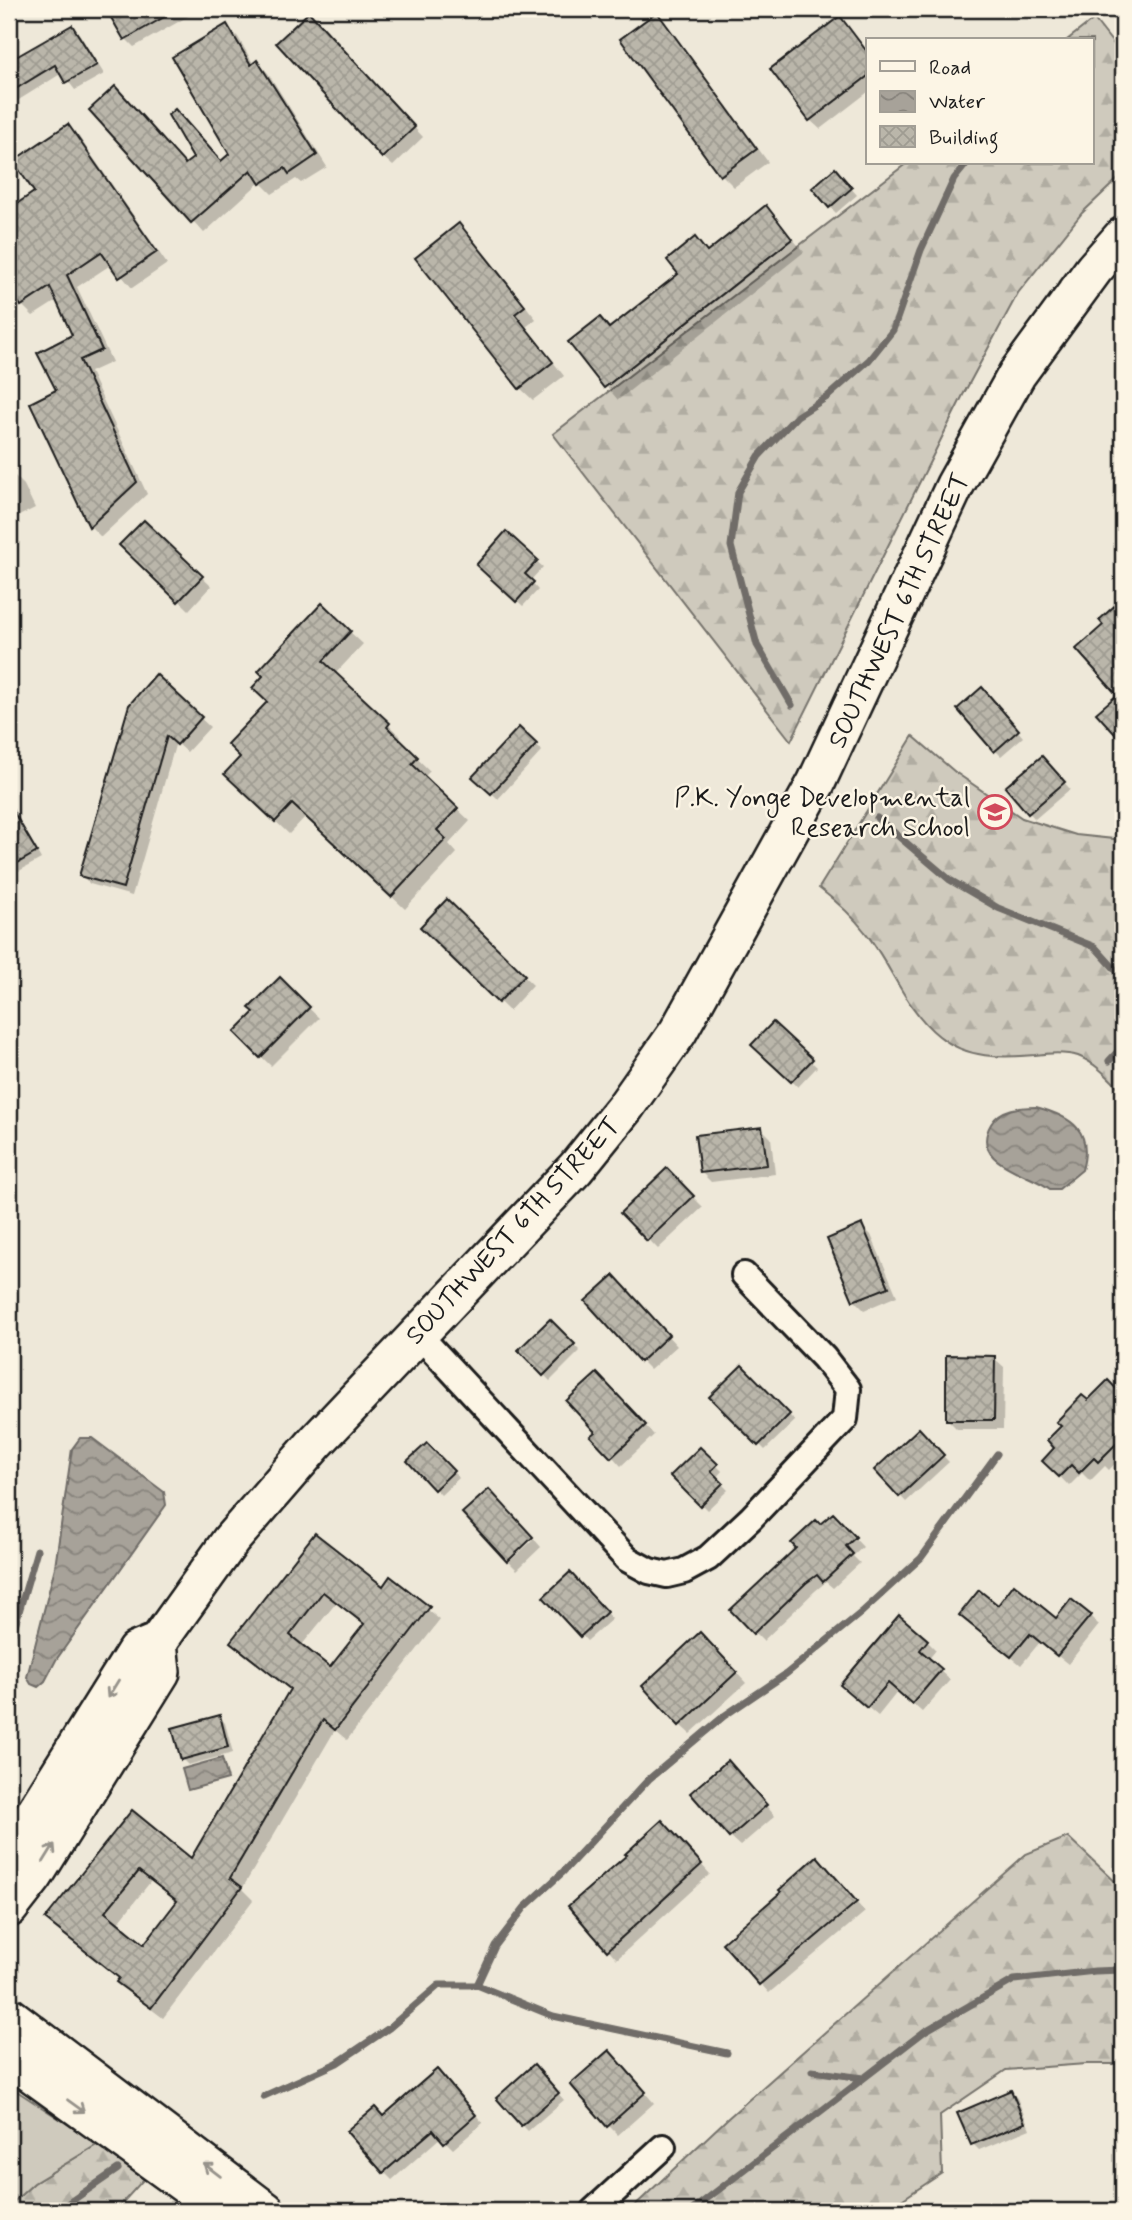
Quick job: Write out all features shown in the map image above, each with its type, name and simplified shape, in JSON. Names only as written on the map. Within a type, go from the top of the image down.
[{"type":"street","name":"SOUTHWEST 6TH STREET","points":[[9,1854],[136,1651],[158,1642],[231,1539],[316,1442],[576,1168],[626,1106],[678,1032],[816,783],[961,474],[1017,374],[1094,269],[1123,236]]},
{"type":"street","points":[[417,1333],[627,1559],[649,1571],[667,1575],[684,1571],[708,1558],[751,1518],[845,1419],[848,1390],[824,1358],[744,1275]]},
{"type":"street","points":[[9,1908],[34,1876],[161,1672],[158,1642]]},
{"type":"street","points":[[9,2016],[244,2208]]},
{"type":"street","points":[[9,2057],[244,2208]]},
{"type":"street","points":[[593,2211],[663,2147]]},
{"type":"green space","points":[[1094,19],[1123,56],[1123,174],[1082,213],[1018,293],[963,395],[791,741],[553,434],[906,164],[1094,164],[1094,38],[1070,38]]},
{"type":"green space","points":[[913,736],[955,772],[1022,818],[1076,835],[1123,840],[1123,1092],[1097,1067],[1078,1056],[1057,1053],[1010,1057],[985,1055],[950,1044],[917,1013],[860,926],[819,888]]},
{"type":"green space","points":[[1068,1837],[1123,1889],[1123,2064],[1006,2070],[940,2115],[942,2173],[885,2211],[629,2211],[727,2119],[1026,1854]]},
{"type":"green space","points":[[9,2086],[98,2144],[34,2183],[9,2206]]},
{"type":"green space","points":[[98,2144],[144,2179],[115,2211],[9,2211],[9,2206],[34,2183]]},
{"type":"water","points":[[1036,1107],[1070,1121],[1082,1136],[1085,1145],[1082,1170],[1059,1189],[1050,1189],[1005,1166],[988,1149],[986,1138],[995,1119],[1011,1110]]},
{"type":"water","points":[[80,1438],[92,1438],[164,1492],[166,1505],[56,1660],[45,1681],[38,1687],[31,1684],[27,1677],[55,1567],[72,1449]]},
{"type":"water","points":[[222,1758],[228,1779],[188,1790],[182,1769]]},
{"type":"building","points":[[106,9],[178,9],[124,40]]},
{"type":"building","points":[[309,12],[415,127],[382,158],[276,43]]},
{"type":"building","points":[[657,12],[757,149],[720,176],[620,39]]},
{"type":"building","points":[[840,16],[866,50],[866,78],[809,121],[770,69]]},
{"type":"building","points":[[227,24],[251,65],[257,60],[317,155],[289,174],[285,168],[260,184],[251,170],[191,223],[89,110],[115,86],[185,164],[193,158],[168,115],[175,109],[221,161],[229,154],[172,57]]},
{"type":"building","points":[[72,25],[97,65],[65,83],[55,65],[9,93],[9,61]]},
{"type":"building","points":[[68,124],[157,252],[119,278],[101,252],[67,275],[102,350],[80,360],[137,482],[89,527],[30,403],[56,390],[37,353],[72,335],[50,287],[21,306],[9,288],[9,209],[34,192],[13,161]]},
{"type":"building","points":[[835,168],[852,188],[829,208],[812,188]]},
{"type":"building","points":[[766,205],[792,239],[604,388],[568,342],[600,317],[609,328],[678,274],[667,260],[695,237],[707,252]]},
{"type":"building","points":[[459,223],[525,306],[515,314],[553,362],[519,389],[415,258]]},
{"type":"building","points":[[144,520],[203,576],[178,602],[119,545]]},
{"type":"building","points":[[506,531],[538,560],[525,574],[534,582],[516,602],[476,565]]},
{"type":"building","points":[[1123,598],[1123,743],[1096,713],[1117,695],[1076,649],[1103,625],[1099,620]]},
{"type":"building","points":[[322,603],[351,631],[323,661],[390,723],[387,727],[418,757],[412,764],[458,808],[437,830],[446,839],[391,897],[292,804],[275,822],[224,774],[240,757],[227,744],[267,702],[252,688],[263,676],[258,671]]},
{"type":"building","points":[[156,674],[202,717],[177,745],[167,736],[123,888],[79,876],[129,705]]},
{"type":"building","points":[[982,687],[1019,730],[994,752],[957,709]]},
{"type":"building","points":[[519,727],[537,744],[491,794],[472,777]]},
{"type":"building","points":[[1042,756],[1065,782],[1028,814],[1005,787]]},
{"type":"building","points":[[9,804],[37,852],[9,868]]},
{"type":"building","points":[[447,899],[525,975],[498,1003],[420,927]]},
{"type":"building","points":[[280,977],[310,1007],[260,1058],[234,1032],[254,1012],[249,1008]]},
{"type":"building","points":[[773,1022],[813,1059],[791,1082],[751,1045]]},
{"type":"building","points":[[762,1127],[767,1165],[700,1173],[695,1135]]},
{"type":"building","points":[[667,1168],[694,1196],[647,1241],[620,1213]]},
{"type":"building","points":[[862,1224],[889,1287],[853,1301],[827,1239]]},
{"type":"building","points":[[614,1275],[669,1335],[640,1362],[585,1301]]},
{"type":"building","points":[[550,1319],[575,1344],[543,1376],[518,1350]]},
{"type":"building","points":[[946,1355],[995,1356],[994,1420],[946,1420]]},
{"type":"building","points":[[742,1365],[790,1414],[758,1446],[709,1397]]},
{"type":"building","points":[[597,1373],[646,1425],[611,1458],[590,1436],[595,1432],[566,1401]]},
{"type":"building","points":[[1108,1380],[1123,1396],[1123,1425],[1116,1432],[1122,1438],[1098,1462],[1094,1458],[1079,1473],[1071,1465],[1059,1477],[1042,1461],[1054,1448],[1047,1440],[1061,1426],[1056,1422],[1082,1395],[1088,1400]]},
{"type":"building","points":[[919,1428],[944,1455],[899,1497],[874,1470]]},
{"type":"building","points":[[427,1443],[454,1471],[434,1490],[407,1461]]},
{"type":"building","points":[[700,1447],[718,1464],[711,1471],[723,1483],[700,1506],[670,1476]]},
{"type":"building","points":[[489,1489],[533,1537],[507,1562],[462,1513]]},
{"type":"building","points":[[833,1513],[856,1537],[846,1546],[853,1554],[823,1582],[817,1575],[806,1583],[753,1634],[730,1610],[796,1548],[791,1543],[816,1520],[820,1524]]},
{"type":"building","points":[[315,1533],[383,1586],[390,1576],[430,1607],[335,1730],[323,1720],[230,1878],[242,1887],[151,2008],[116,1982],[119,1978],[45,1919],[132,1810],[191,1858],[290,1689],[230,1642]],"holes":[[[323,1592],[364,1624],[330,1667],[290,1635]],[[139,1871],[177,1901],[144,1944],[105,1912]]]},
{"type":"building","points":[[570,1572],[607,1612],[580,1637],[543,1597]]},
{"type":"building","points":[[1014,1584],[1056,1618],[1071,1599],[1091,1615],[1057,1656],[1030,1634],[1011,1657],[959,1615],[979,1590],[998,1605]]},
{"type":"building","points":[[899,1615],[928,1640],[920,1650],[942,1669],[912,1704],[888,1683],[867,1708],[840,1685]]},
{"type":"building","points":[[700,1632],[737,1672],[679,1726],[642,1686]]},
{"type":"building","points":[[220,1715],[228,1747],[181,1760],[172,1728]]},
{"type":"building","points":[[728,1760],[767,1805],[729,1838],[690,1793]]},
{"type":"building","points":[[662,1820],[702,1864],[607,1951],[568,1906],[627,1855],[625,1854]]},
{"type":"building","points":[[817,1856],[857,1902],[759,1985],[722,1943],[781,1892],[779,1890]]},
{"type":"building","points":[[609,2050],[646,2092],[607,2127],[570,2084]]},
{"type":"building","points":[[534,2064],[559,2093],[521,2126],[496,2098]]},
{"type":"building","points":[[437,2069],[476,2115],[444,2143],[433,2130],[383,2173],[346,2131],[375,2107],[383,2116]]},
{"type":"building","points":[[1011,2090],[1025,2123],[971,2145],[957,2113]]},
{"type":"waterway","points":[[792,705],[757,645],[731,546],[738,492],[759,456],[797,416],[827,397],[869,360],[893,330],[921,250],[954,179],[966,164]]},
{"type":"waterway","points":[[877,818],[950,880],[998,908],[1095,947],[1123,978]]},
{"type":"waterway","points":[[1109,1061],[1123,1046]]},
{"type":"waterway","points":[[477,1985],[495,1946],[525,1907],[562,1873],[649,1779],[724,1716],[786,1674],[862,1612],[921,1558],[997,1454]]},
{"type":"waterway","points":[[9,1646],[37,1550]]},
{"type":"waterway","points":[[691,2211],[925,2031],[1014,1980],[1123,1970]]},
{"type":"waterway","points":[[264,2096],[337,2063],[389,2028],[439,1985],[477,1985],[553,2016],[727,2053]]},
{"type":"waterway","points":[[812,2071],[863,2078]]},
{"type":"waterway","points":[[57,2211],[118,2169]]},
{"type":"place","name":"P.K. Yonge Developmental Research School","points":[[995,812]]}]
